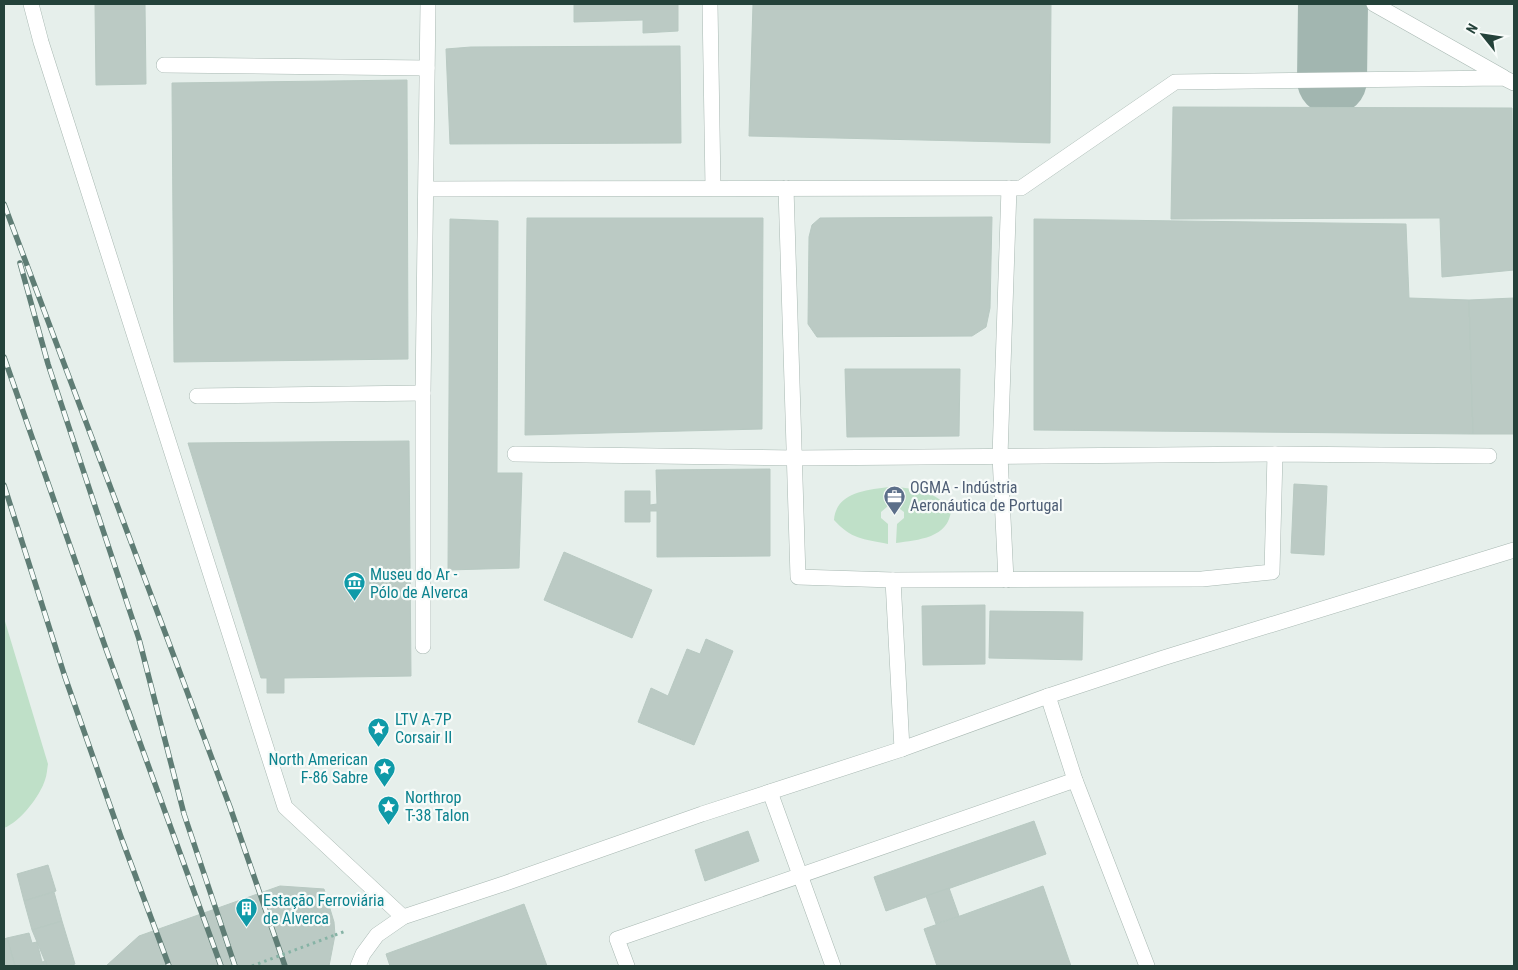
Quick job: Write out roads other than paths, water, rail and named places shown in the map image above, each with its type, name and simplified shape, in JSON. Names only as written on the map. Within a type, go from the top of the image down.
[{"type":"street","points":[[31,4],[41,42],[284,807],[403,917]]},
{"type":"street","points":[[423,646],[423,393],[428,4]]},
{"type":"street","points":[[710,4],[713,188]]},
{"type":"street","points":[[1374,4],[1509,80]]},
{"type":"street","points":[[164,65],[427,68]]},
{"type":"street","points":[[426,189],[1021,188],[1175,82],[1509,80]]},
{"type":"street","points":[[786,188],[798,577],[893,580],[1202,579],[1272,572],[1275,454]]},
{"type":"street","points":[[1006,580],[1000,456],[1009,188]]},
{"type":"street","points":[[196,396],[423,393]]},
{"type":"street","points":[[515,454],[794,458],[1275,454],[1489,456]]},
{"type":"street","points":[[358,966],[363,954],[377,934],[403,917],[702,814],[902,749],[1048,696],[1195,648],[1514,550]]},
{"type":"street","points":[[893,580],[902,749]]},
{"type":"street","points":[[1048,696],[1075,780],[1146,966]]},
{"type":"street","points":[[627,966],[617,939],[1075,780]]},
{"type":"street","points":[[770,792],[834,966]]},
{"type":"railway","points":[[4,204],[230,807],[285,966]]},
{"type":"railway","points":[[20,263],[48,364],[139,639],[184,814],[235,966]]},
{"type":"railway","points":[[4,357],[106,649],[221,966]]},
{"type":"railway","points":[[4,485],[65,677],[169,966]]},
{"type":"place","name":"OGMA - Indústria Aeronáutica de Portugal","points":[[894,515]]},
{"type":"place","name":"Museu do Ar - Pólo de Alverca","points":[[354,602]]},
{"type":"place","name":"LTV A-7P Corsair II","points":[[379,747]]},
{"type":"place","name":"North American F-86 Sabre","points":[[384,787]]},
{"type":"place","name":"Northrop T-38 Talon","points":[[389,825]]},
{"type":"place","name":"Estação Ferroviária de Alverca","points":[[247,928]]}]
